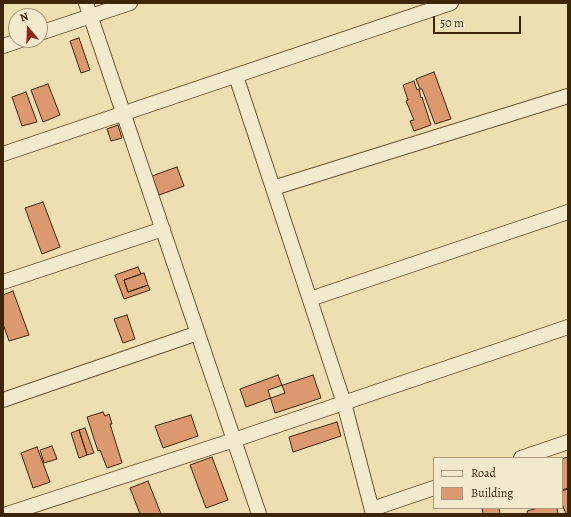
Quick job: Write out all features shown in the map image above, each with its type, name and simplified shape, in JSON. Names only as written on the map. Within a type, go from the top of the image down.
[{"type":"street","points":[[48,29],[89,10],[130,3]]},
{"type":"street","points":[[3,154],[451,3]]},
{"type":"street","points":[[89,10],[259,514]]},
{"type":"street","points":[[236,76],[344,403],[373,512],[433,488]]},
{"type":"street","points":[[273,188],[568,96]]},
{"type":"street","points":[[310,299],[568,212]]},
{"type":"street","points":[[3,282],[163,229]]},
{"type":"street","points":[[7,514],[234,440],[568,327]]},
{"type":"street","points":[[3,400],[198,333]]},
{"type":"street","points":[[524,457],[568,442]]},
{"type":"building","points":[[79,38],[90,70],[81,73],[70,41]]},
{"type":"building","points":[[434,72],[451,119],[435,124],[422,89],[420,89],[416,79]]},
{"type":"building","points":[[414,81],[417,90],[419,89],[431,125],[414,131],[410,121],[414,120],[406,101],[408,100],[403,85]]},
{"type":"building","points":[[48,84],[60,115],[43,122],[31,90]]},
{"type":"building","points":[[26,92],[37,122],[22,126],[12,97]]},
{"type":"building","points":[[118,125],[122,138],[111,141],[107,129]]},
{"type":"building","points":[[177,167],[184,186],[159,195],[152,176]]},
{"type":"building","points":[[43,202],[60,247],[42,254],[25,208]]},
{"type":"building","points":[[138,267],[141,274],[124,280],[128,292],[148,285],[150,290],[124,299],[115,275]]},
{"type":"building","points":[[144,273],[148,285],[128,292],[124,280]]},
{"type":"building","points":[[13,291],[29,335],[9,341],[3,324],[3,295]]},
{"type":"building","points":[[127,315],[135,339],[123,343],[114,319]]},
{"type":"building","points":[[278,375],[285,393],[246,407],[240,389]]},
{"type":"building","points":[[313,375],[321,398],[275,413],[268,390]]},
{"type":"building","points":[[103,412],[105,416],[109,414],[112,424],[110,424],[122,463],[107,468],[100,450],[98,451],[87,417]]},
{"type":"building","points":[[191,415],[198,436],[163,448],[155,426]]},
{"type":"building","points":[[337,422],[341,436],[293,452],[289,437]]},
{"type":"building","points":[[85,428],[94,453],[87,455],[79,430]]},
{"type":"building","points":[[79,430],[87,455],[79,458],[71,433]]},
{"type":"building","points":[[52,446],[57,459],[44,463],[40,450]]},
{"type":"building","points":[[37,447],[50,482],[33,488],[21,453]]},
{"type":"building","points":[[212,457],[228,500],[206,508],[190,465]]},
{"type":"building","points":[[568,457],[568,488],[563,490],[563,459]]},
{"type":"building","points":[[148,481],[161,514],[140,514],[130,488]]},
{"type":"building","points":[[568,489],[568,514],[566,514],[563,506],[563,491]]},
{"type":"building","points":[[482,509],[499,509],[500,514],[483,514]]},
{"type":"building","points":[[534,509],[557,509],[558,514],[528,514],[527,511]]}]
